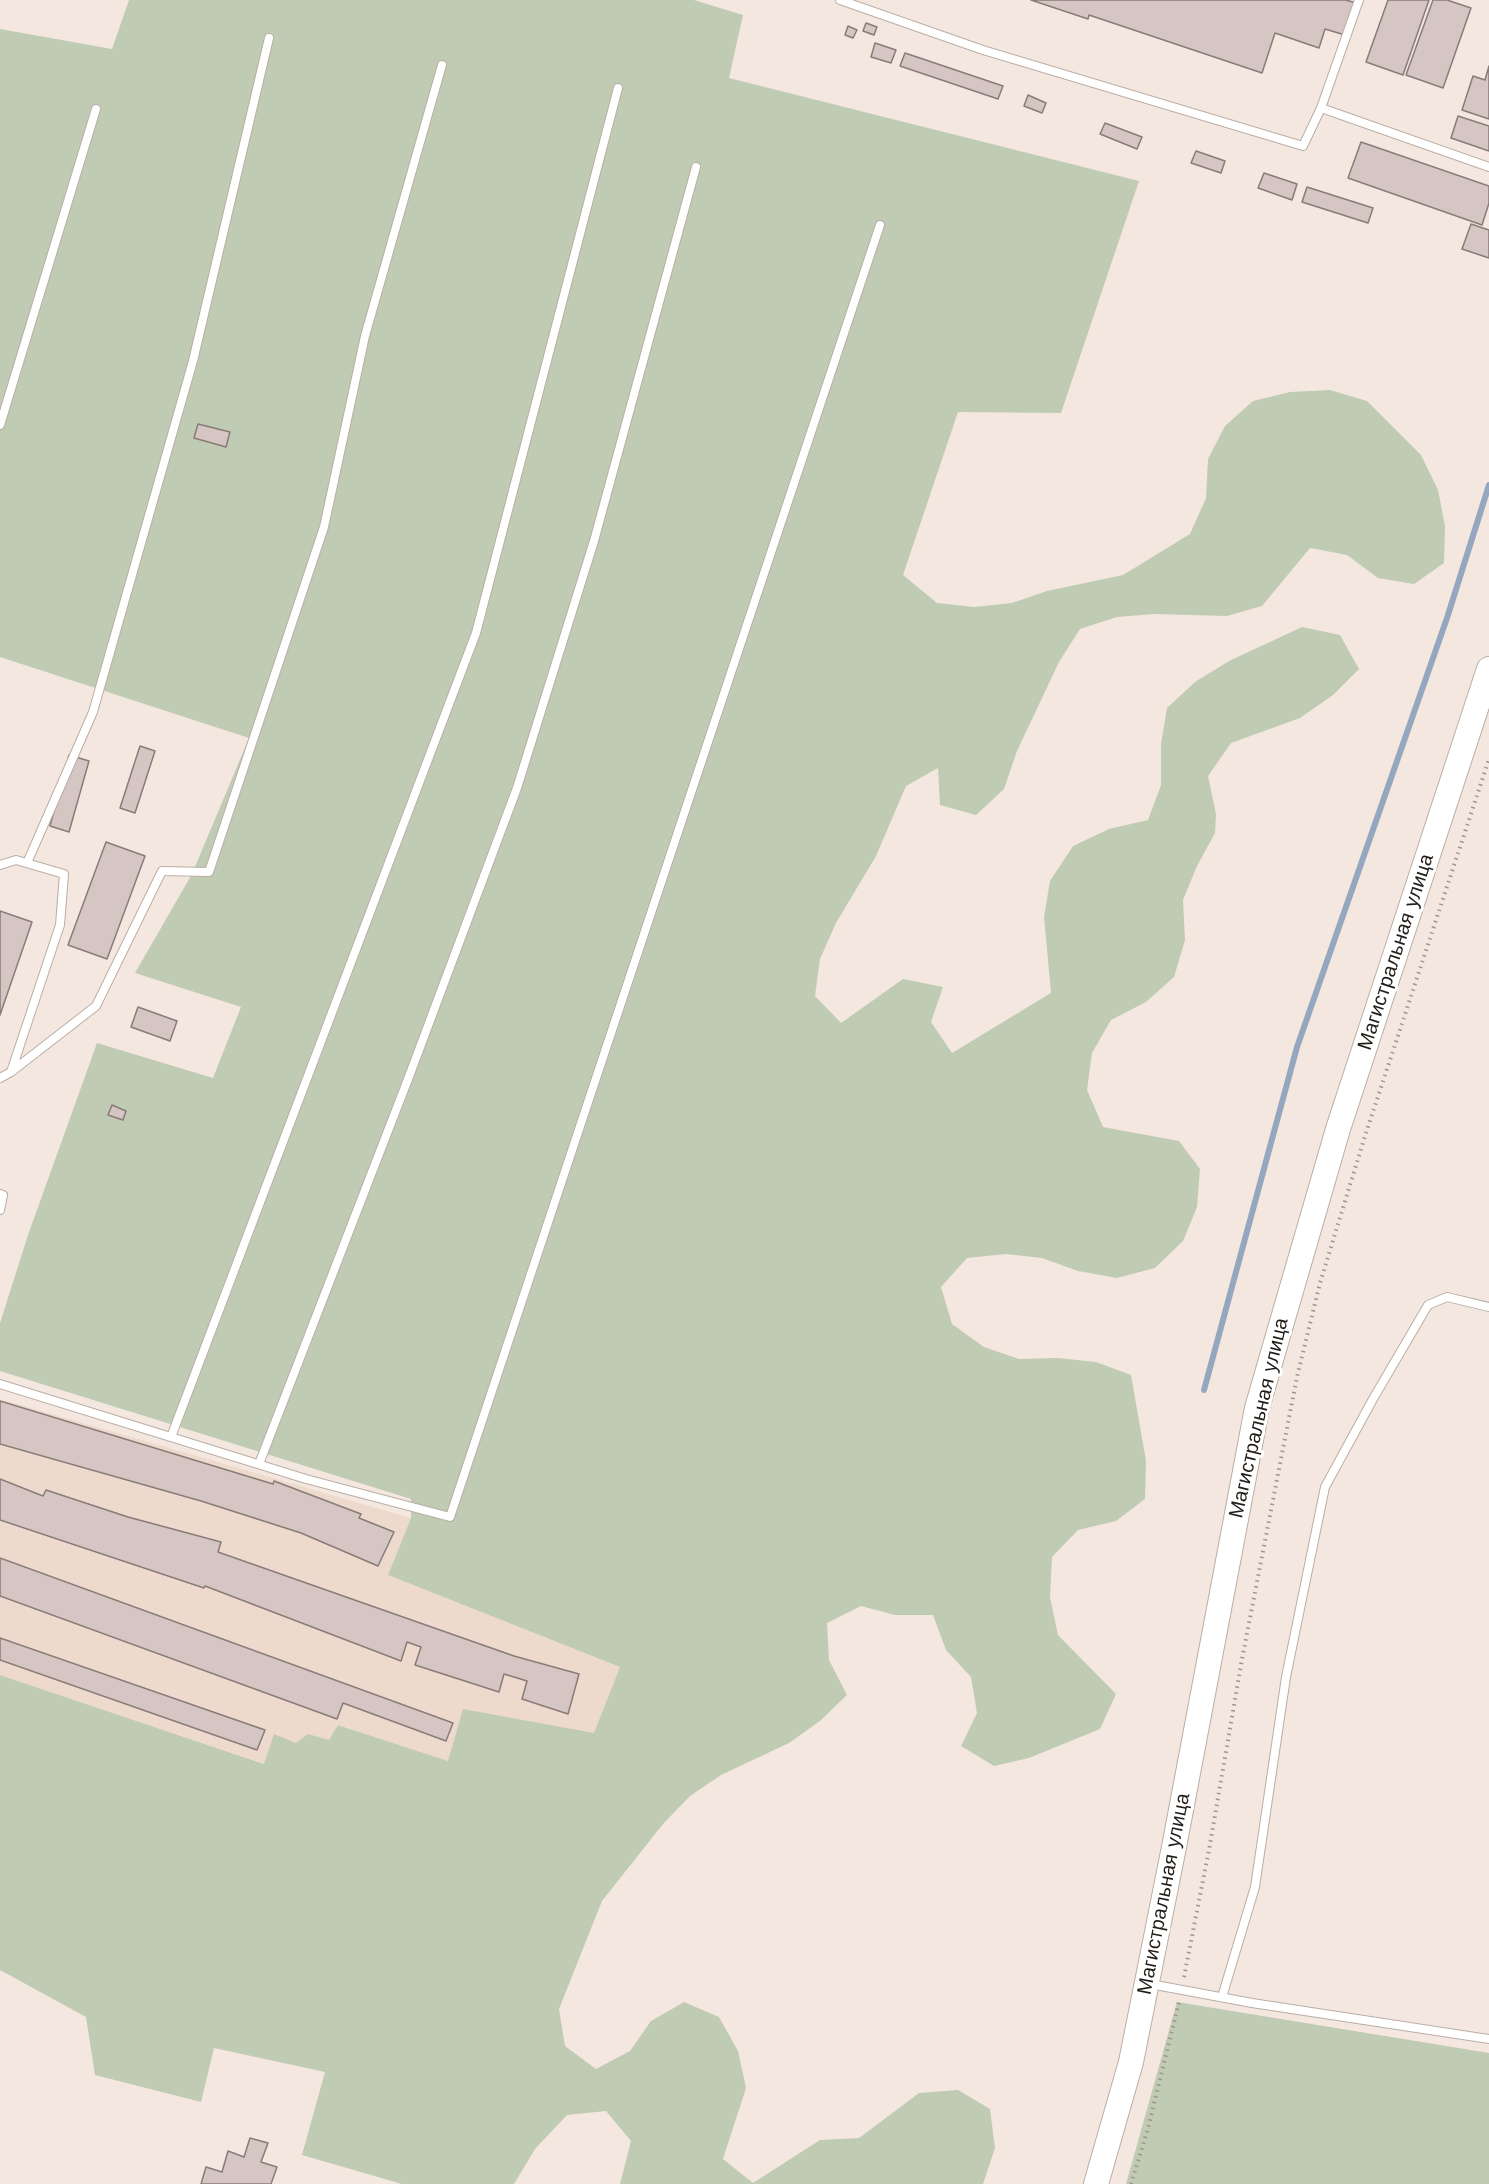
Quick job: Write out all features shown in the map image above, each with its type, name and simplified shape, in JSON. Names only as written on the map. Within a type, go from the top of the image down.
[{"type":"main road","name":"Магистральная улица","points":[[1096,2184],[1131,2062],[1260,1398],[1338,1129],[1489,669]]},
{"type":"lane","points":[[840,0],[983,50],[1303,146],[1321,108],[1359,0]]},
{"type":"lane","points":[[27,863],[93,712],[193,361],[269,38]]},
{"type":"lane","points":[[0,1078],[96,1006],[162,872],[209,872],[324,527],[365,336],[442,65]]},
{"type":"lane","points":[[171,1437],[476,633],[618,88]]},
{"type":"lane","points":[[1321,108],[1489,167]]},
{"type":"lane","points":[[0,425],[96,109]]},
{"type":"lane","points":[[259,1464],[410,1074],[517,788],[594,541],[696,166]]},
{"type":"lane","points":[[0,1384],[259,1464],[450,1517],[880,225]]},
{"type":"lane","points":[[0,865],[16,860],[64,874],[60,925],[11,1072]]},
{"type":"lane","points":[[0,1194],[3,1195],[0,1210]]},
{"type":"lane","points":[[1222,1998],[1255,1887],[1286,1677],[1325,1487],[1428,1305],[1447,1297],[1489,1307]]},
{"type":"lane","points":[[1146,1983],[1222,1998],[1489,2039]]},
{"type":"path","points":[[1131,2184],[1147,2132],[1182,1990],[1244,1647],[1297,1377],[1320,1283],[1371,1114],[1489,759]]},
{"type":"shaded area","points":[[0,1399],[411,1518],[388,1575],[620,1667],[595,1733],[448,1761],[339,1725],[330,1741],[296,1743],[265,1764],[0,1675]]},
{"type":"green space","points":[[129,0],[694,0],[743,15],[729,78],[1139,181],[1061,413],[958,412],[903,575],[937,603],[974,607],[1012,603],[1047,591],[1123,575],[1190,534],[1206,498],[1208,459],[1225,426],[1253,401],[1290,392],[1330,390],[1367,401],[1421,455],[1438,490],[1445,526],[1444,563],[1414,584],[1378,578],[1347,555],[1310,548],[1262,606],[1227,616],[1155,614],[1117,617],[1080,629],[1059,662],[1017,751],[1004,789],[976,815],[940,805],[938,768],[906,786],[876,856],[836,923],[820,959],[815,996],[841,1023],[903,979],[943,987],[931,1022],[952,1053],[1051,993],[1044,917],[1050,881],[1073,846],[1109,829],[1148,820],[1161,785],[1161,744],[1167,708],[1195,682],[1229,661],[1302,627],[1340,635],[1359,669],[1333,695],[1300,718],[1231,743],[1208,776],[1216,814],[1215,833],[1197,866],[1183,900],[1185,940],[1174,977],[1146,1002],[1111,1020],[1092,1053],[1087,1090],[1103,1127],[1179,1141],[1200,1169],[1197,1207],[1183,1241],[1155,1268],[1117,1278],[1078,1271],[1042,1258],[1006,1254],[967,1258],[941,1287],[952,1324],[984,1347],[1019,1359],[1058,1358],[1096,1362],[1131,1375],[1146,1461],[1145,1499],[1116,1521],[1078,1530],[1052,1557],[1050,1597],[1058,1635],[1116,1694],[1100,1729],[1029,1758],[994,1766],[961,1746],[977,1713],[971,1677],[946,1650],[933,1615],[895,1615],[861,1606],[827,1623],[829,1660],[847,1695],[820,1721],[789,1743],[721,1775],[690,1796],[663,1824],[602,1901],[559,2009],[565,2046],[596,2069],[630,2051],[651,2021],[684,2002],[719,2017],[738,2051],[746,2088],[723,2159],[753,2183],[820,2140],[859,2138],[919,2093],[958,2090],[990,2109],[995,2148],[983,2184],[620,2184],[631,2141],[606,2111],[567,2115],[535,2149],[514,2184],[402,2184],[302,2155],[325,2072],[214,2048],[201,2102],[95,2075],[86,2017],[0,1970],[0,1675],[264,1764],[274,1734],[296,1743],[308,1734],[329,1740],[338,1725],[448,1761],[463,1709],[594,1733],[620,1667],[388,1575],[411,1518],[411,1499],[0,1371],[0,1323],[28,1235],[97,1043],[213,1078],[241,1007],[135,973],[192,874],[249,738],[0,657],[0,29],[112,49]]},
{"type":"green space","points":[[1177,2002],[1489,2053],[1489,2184],[1126,2184]]},
{"type":"building","points":[[1031,0],[1346,0],[1356,3],[1345,35],[1325,29],[1319,48],[1275,33],[1262,73],[1089,15],[1088,19]]},
{"type":"building","points":[[1388,0],[1429,0],[1403,75],[1366,62]]},
{"type":"building","points":[[1433,0],[1447,0],[1471,8],[1443,88],[1406,75]]},
{"type":"building","points":[[866,23],[877,27],[874,35],[863,31]]},
{"type":"building","points":[[848,26],[857,30],[853,38],[845,35]]},
{"type":"building","points":[[875,43],[896,50],[891,63],[871,57]]},
{"type":"building","points":[[905,53],[1003,86],[998,99],[900,66]]},
{"type":"building","points":[[1489,66],[1489,119],[1462,110],[1473,76],[1485,80]]},
{"type":"building","points":[[1028,95],[1046,103],[1042,113],[1024,106]]},
{"type":"building","points":[[1458,116],[1489,126],[1489,151],[1451,138]]},
{"type":"building","points":[[1105,123],[1142,137],[1137,149],[1100,134]]},
{"type":"building","points":[[1361,142],[1489,186],[1489,203],[1482,225],[1348,178]]},
{"type":"building","points":[[1196,151],[1225,161],[1221,173],[1191,163]]},
{"type":"building","points":[[1264,173],[1297,184],[1292,200],[1258,188]]},
{"type":"building","points":[[1307,187],[1373,208],[1368,223],[1302,202]]},
{"type":"building","points":[[1471,224],[1489,230],[1489,258],[1462,249]]},
{"type":"building","points":[[198,424],[230,432],[226,447],[194,438]]},
{"type":"building","points":[[140,746],[155,751],[135,813],[120,808]]},
{"type":"building","points":[[69,755],[89,761],[69,832],[50,826]]},
{"type":"building","points":[[106,842],[145,856],[107,959],[68,945]]},
{"type":"building","points":[[0,911],[32,922],[0,1015]]},
{"type":"building","points":[[138,1007],[177,1021],[170,1041],[131,1027]]},
{"type":"building","points":[[112,1105],[126,1111],[123,1120],[108,1115]]},
{"type":"building","points":[[0,1401],[273,1484],[274,1481],[361,1514],[359,1518],[394,1532],[378,1566],[301,1533],[201,1501],[0,1444]]},
{"type":"building","points":[[0,1479],[43,1496],[46,1490],[128,1517],[221,1542],[218,1552],[514,1656],[579,1674],[568,1714],[522,1699],[527,1681],[504,1674],[499,1692],[415,1665],[421,1647],[407,1642],[401,1661],[205,1586],[204,1588],[0,1520]]},
{"type":"building","points":[[0,1558],[453,1723],[446,1741],[343,1703],[337,1719],[0,1596]]},
{"type":"building","points":[[0,1638],[265,1730],[257,1750],[0,1660]]},
{"type":"building","points":[[250,2138],[268,2143],[261,2162],[277,2167],[271,2184],[201,2184],[206,2167],[222,2172],[228,2151],[244,2157]]},
{"type":"waterway","points":[[1204,1390],[1297,1047],[1447,618],[1489,485]]}]
